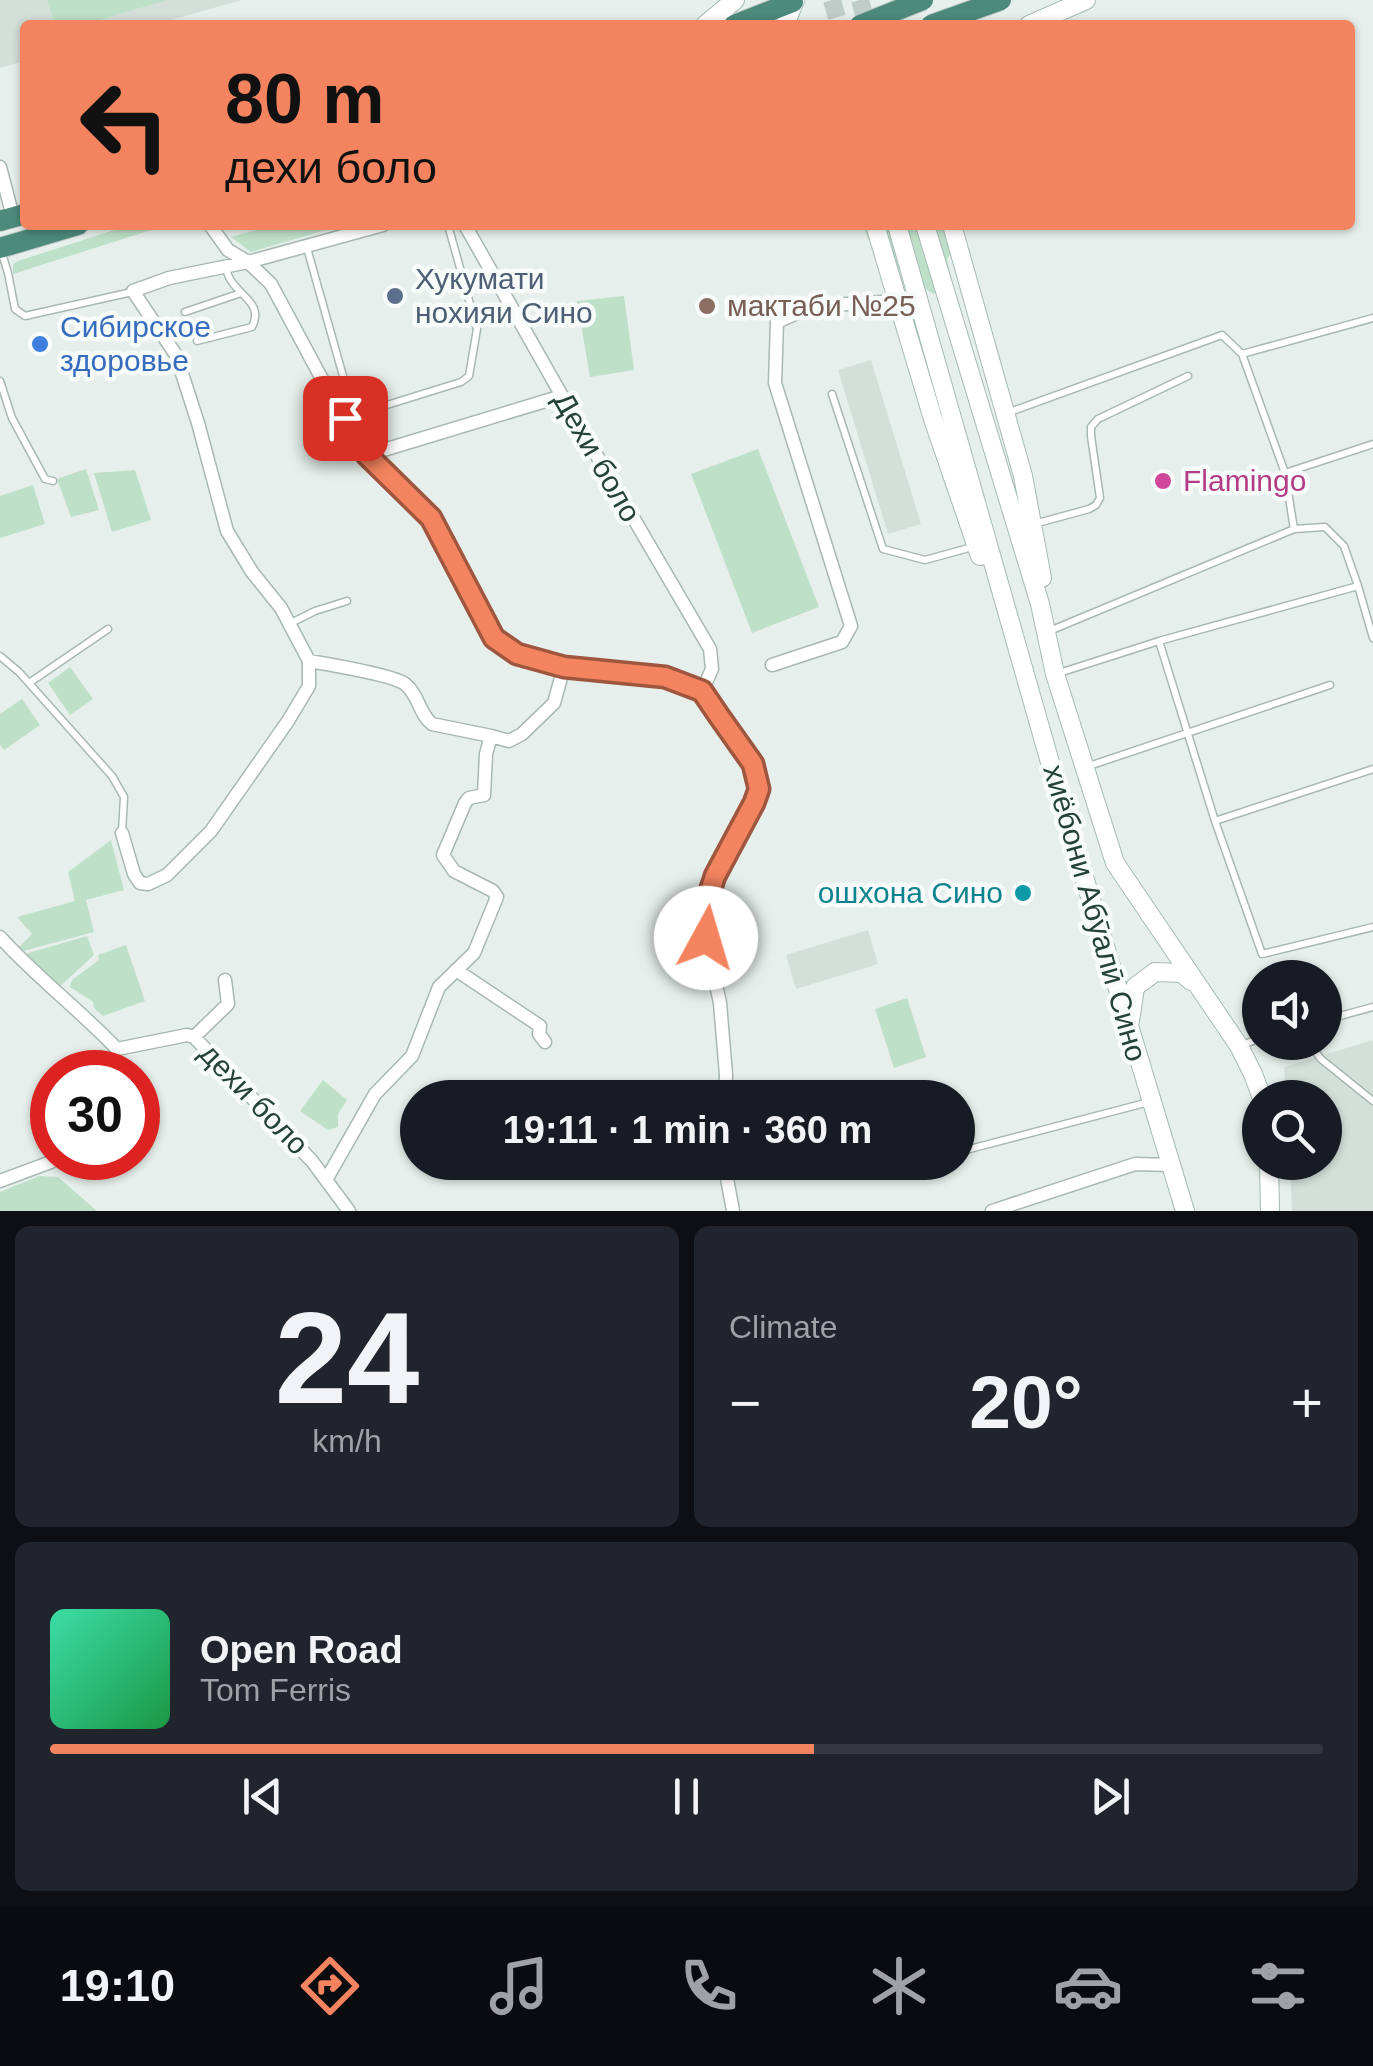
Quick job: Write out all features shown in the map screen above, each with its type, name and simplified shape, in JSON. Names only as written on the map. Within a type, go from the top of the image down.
[{"type":"highway","points":[[873,20],[924,0]]},
{"type":"highway","points":[[947,20],[1001,0]]},
{"type":"highway","points":[[746,20],[794,1]]},
{"type":"highway","points":[[0,248],[61,230]]},
{"type":"main road","points":[[711,20],[735,0]]},
{"type":"main road","points":[[1040,20],[1086,0]]},
{"type":"main road","name":"хиёбони Абӯалӣ Сино","points":[[897,230],[1058,794],[1185,1211]]},
{"type":"main road","name":"хиёбони Абӯалӣ Сино","points":[[927,230],[1040,604],[1055,674],[1115,863],[1239,1046],[1256,1080]]},
{"type":"main road","name":"хиёбони Абӯалӣ Сино","points":[[953,230],[1033,524],[1041,571],[1040,604]]},
{"type":"main road","name":"хиёбони Абӯалӣ Сино","points":[[878,233],[932,419],[986,572],[1009,614]]},
{"type":"main road","points":[[1129,1027],[1135,987],[1155,972],[1182,972],[1202,992]]},
{"type":"main road","points":[[1269,1180],[1270,1211]]},
{"type":"street","points":[[0,167],[13,218]]},
{"type":"street","points":[[214,230],[228,250],[272,284],[367,455],[431,518],[494,638],[517,654],[564,667],[665,677],[702,691],[753,764],[759,789],[715,876],[704,910],[720,1003],[726,1080]]},
{"type":"street","points":[[122,833],[140,884],[167,875],[211,831],[309,686],[309,661],[280,608],[227,531],[176,355],[133,291],[169,278],[248,262],[365,230]]},
{"type":"street","name":"Дехи боло","points":[[468,230],[710,650],[712,669],[702,691]]},
{"type":"street","points":[[772,665],[842,642],[851,626],[775,383],[777,322],[813,306],[899,302]]},
{"type":"street","points":[[367,455],[562,396]]},
{"type":"street","points":[[309,661],[402,681],[417,696],[426,720],[432,724],[509,741],[522,734],[554,703],[564,667]]},
{"type":"street","points":[[326,1180],[375,1094],[412,1056],[439,987],[474,953],[497,897],[493,891],[454,871],[443,855],[465,803],[469,798],[484,795],[491,736]]},
{"type":"street","name":"дехи боло","points":[[0,937],[117,1049],[194,1036],[312,1161],[350,1211]]},
{"type":"street","points":[[456,970],[540,1026],[539,1034],[545,1042]]},
{"type":"street","points":[[194,1036],[228,1004],[225,980]]},
{"type":"street","points":[[992,1211],[1135,1164],[1171,1165]]},
{"type":"street","points":[[0,1181],[30,1170]]},
{"type":"street","points":[[727,1180],[733,1211]]},
{"type":"lane","points":[[307,246],[349,417],[461,382],[469,376],[478,329],[449,230]]},
{"type":"lane","points":[[0,248],[15,309],[25,316],[133,291]]},
{"type":"lane","points":[[197,341],[252,326],[256,318],[254,308],[230,280],[224,265]]},
{"type":"lane","points":[[185,312],[241,293]]},
{"type":"lane","points":[[1242,354],[1373,318]]},
{"type":"lane","points":[[1006,414],[1222,335],[1242,354],[1286,472],[1294,529]]},
{"type":"lane","points":[[1033,524],[1089,509],[1100,498],[1091,436],[1091,427],[1098,419],[1188,376]]},
{"type":"lane","points":[[1,386],[12,418],[45,479],[53,480]]},
{"type":"lane","points":[[832,394],[883,549],[925,560],[977,546]]},
{"type":"lane","points":[[1286,472],[1373,444]]},
{"type":"lane","points":[[1047,632],[1294,529],[1324,527],[1344,546],[1373,638]]},
{"type":"lane","points":[[1055,674],[1358,586]]},
{"type":"lane","points":[[289,624],[347,600]]},
{"type":"lane","points":[[28,683],[108,629]]},
{"type":"lane","points":[[1159,641],[1214,821],[1262,954],[1373,927]]},
{"type":"lane","points":[[0,656],[112,776],[124,796],[122,833]]},
{"type":"lane","points":[[1085,767],[1330,684]]},
{"type":"lane","points":[[1214,821],[1373,768]]},
{"type":"lane","points":[[1342,1016],[1373,1008]]},
{"type":"lane","points":[[1322,1060],[1373,1101]]},
{"type":"lane","points":[[975,1148],[1150,1102]]},
{"type":"shaded area","points":[[0,0],[242,0],[171,20],[20,20],[20,62],[0,68]]},
{"type":"shaded area","points":[[871,360],[921,524],[888,534],[838,370]]},
{"type":"shaded area","points":[[868,930],[878,964],[796,989],[786,955]]},
{"type":"shaded area","points":[[1373,1040],[1373,1211],[1292,1211],[1291,1180],[1342,1180],[1342,1080],[1285,1080],[1284,1067],[1307,1060],[1342,1060],[1342,1049]]},
{"type":"green space","points":[[47,0],[167,0],[99,20],[53,20]]},
{"type":"green space","points":[[114,230],[151,230],[13,274],[13,264]]},
{"type":"green space","points":[[256,230],[326,230],[251,252],[231,237]]},
{"type":"green space","points":[[865,230],[961,230],[963,240],[947,259],[952,283],[933,294],[870,242]]},
{"type":"green space","points":[[624,296],[634,370],[590,377],[577,301]]},
{"type":"green space","points":[[758,449],[819,607],[752,633],[691,474]]},
{"type":"green space","points":[[86,469],[99,510],[71,517],[57,479]]},
{"type":"green space","points":[[135,470],[151,520],[112,532],[94,473]]},
{"type":"green space","points":[[33,485],[45,524],[0,538],[0,496]]},
{"type":"green space","points":[[70,667],[93,699],[70,715],[48,683]]},
{"type":"green space","points":[[22,699],[40,725],[4,750],[0,745],[0,714]]},
{"type":"green space","points":[[111,840],[124,890],[86,900],[94,932],[23,951],[25,954],[87,936],[94,955],[56,990],[18,948],[32,934],[17,917],[75,901],[68,872]]},
{"type":"green space","points":[[126,945],[145,1001],[103,1016],[93,1002],[70,987],[72,980],[99,960],[98,955]]},
{"type":"green space","points":[[907,998],[926,1057],[894,1068],[875,1009]]},
{"type":"green space","points":[[323,1080],[347,1100],[338,1114],[338,1127],[328,1130],[300,1111]]},
{"type":"green space","points":[[30,1180],[61,1180],[97,1211],[0,1211],[0,1192]]},
{"type":"tunnel","points":[[832,0],[838,20]]},
{"type":"tunnel","points":[[860,0],[866,20]]},
{"type":"place","name":"Хукумати нохияи Сино","points":[[395,296]]},
{"type":"place","name":"мактаби №25","points":[[707,306]]},
{"type":"place","name":"Сибирское здоровье","points":[[40,344]]},
{"type":"place","name":"Flamingo","points":[[1163,481]]},
{"type":"place","name":"ошхона Сино","points":[[1023,893]]},
{"type":"route","points":[[345,418],[367,455],[431,518],[494,638],[517,654],[564,667],[665,677],[702,691],[753,764],[759,789],[715,876],[704,910],[706,938]]}]
